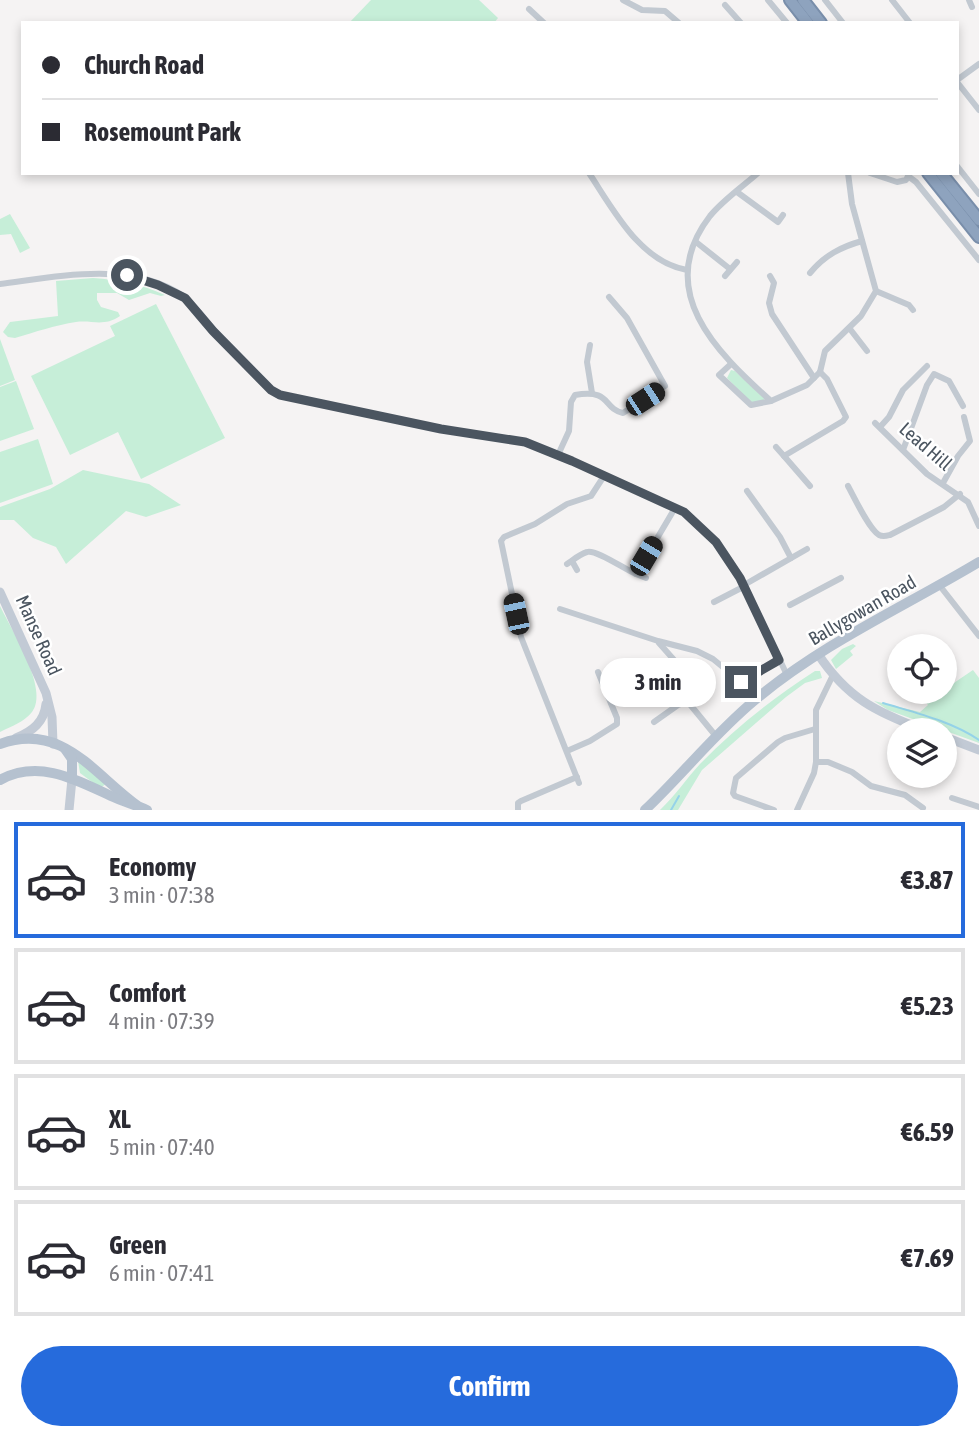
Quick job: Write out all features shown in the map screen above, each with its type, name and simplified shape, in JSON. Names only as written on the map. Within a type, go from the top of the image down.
[{"type":"highway","points":[[790,0],[806,21]]},
{"type":"highway","points":[[803,0],[819,21]]},
{"type":"highway","points":[[923,175],[951,209],[976,220]]},
{"type":"highway","points":[[930,175],[976,220]]},
{"type":"highway","points":[[942,175],[976,220],[979,237]]},
{"type":"main road","name":"Ballygowan Road","points":[[645,810],[715,735],[787,675],[818,654],[979,562]]},
{"type":"main road","points":[[4,743],[33,740],[65,748],[86,760],[114,788],[142,808]]},
{"type":"main road","points":[[65,748],[72,759],[68,777]]},
{"type":"main road","points":[[1,779],[27,771],[47,771],[142,808]]},
{"type":"street","points":[[623,0],[644,10],[665,11],[677,21]]},
{"type":"street","points":[[768,0],[785,21]]},
{"type":"street","points":[[825,0],[841,21]]},
{"type":"street","points":[[893,0],[909,21]]},
{"type":"street","points":[[725,5],[739,21]]},
{"type":"street","points":[[529,9],[542,21]]},
{"type":"street","points":[[959,79],[979,64]]},
{"type":"street","points":[[959,84],[979,110]]},
{"type":"street","points":[[959,169],[979,194]]},
{"type":"street","points":[[590,175],[635,241],[668,262],[687,270]]},
{"type":"street","points":[[756,175],[710,217],[696,242],[686,282],[696,317],[731,364],[771,401]]},
{"type":"street","points":[[731,364],[719,375],[742,399],[751,405],[771,401],[791,393],[814,378],[820,372],[825,351],[861,316],[876,291],[852,204],[848,175]]},
{"type":"street","points":[[876,175],[901,183],[906,180],[907,175]]},
{"type":"street","points":[[908,175],[979,260]]},
{"type":"street","points":[[737,192],[776,225],[783,215]]},
{"type":"street","points":[[810,272],[841,247],[862,241]]},
{"type":"street","points":[[696,242],[730,269]]},
{"type":"street","points":[[725,276],[737,262]]},
{"type":"street","points":[[0,284],[106,272],[138,278],[185,298],[216,334],[271,390],[280,395],[441,429],[518,441],[558,455],[684,512],[706,530],[744,585],[787,675]]},
{"type":"street","points":[[770,276],[774,283],[769,303],[772,314],[814,378]]},
{"type":"street","points":[[876,291],[909,305],[913,310]]},
{"type":"street","points":[[558,455],[569,431],[571,399],[575,395],[592,393],[605,398],[618,412],[623,412],[668,384],[627,318],[609,297]]},
{"type":"street","points":[[850,329],[867,351]]},
{"type":"street","points":[[590,345],[587,362],[592,393]]},
{"type":"street","name":"Lead Hill","points":[[927,366],[903,390],[889,417],[878,425],[927,474],[960,494],[968,502],[979,526]]},
{"type":"street","points":[[784,456],[843,422],[846,417],[846,412],[827,379],[820,372]]},
{"type":"street","points":[[903,450],[934,374],[949,381],[963,406]]},
{"type":"street","points":[[964,416],[970,441],[979,446]]},
{"type":"street","points":[[943,483],[970,441]]},
{"type":"street","points":[[776,447],[810,486]]},
{"type":"street","points":[[518,810],[518,803],[521,801],[578,780],[521,637],[500,541],[567,504],[591,496],[604,476]]},
{"type":"street","points":[[848,486],[872,528],[884,537],[944,506],[960,494]]},
{"type":"street","points":[[747,491],[780,537],[791,558]]},
{"type":"street","points":[[636,574],[675,508]]},
{"type":"street","points":[[714,602],[807,549]]},
{"type":"street","points":[[577,570],[569,563],[586,552],[595,552],[619,567],[646,578]]},
{"type":"street","points":[[790,605],[841,578]]},
{"type":"street","points":[[940,586],[979,636]]},
{"type":"street","name":"Manse Road","points":[[0,592],[46,693],[52,717],[53,744]]},
{"type":"street","points":[[560,609],[705,655],[741,682],[779,660]]},
{"type":"street","points":[[658,641],[675,661]]},
{"type":"street","points":[[818,654],[847,690],[872,708],[896,718]]},
{"type":"street","points":[[567,751],[590,741],[617,724],[599,675],[610,674]]},
{"type":"street","points":[[806,810],[798,808],[814,773],[816,710],[833,675]]},
{"type":"street","name":"Manse Road","points":[[4,743],[40,724],[46,710],[46,693]]},
{"type":"street","points":[[654,722],[678,705],[688,702],[715,735]]},
{"type":"street","points":[[774,810],[735,796],[734,783],[778,742],[815,729]]},
{"type":"street","points":[[957,742],[979,750]]},
{"type":"street","points":[[816,762],[828,762],[852,772],[871,786],[905,796],[923,808]]},
{"type":"street","points":[[68,777],[71,795],[69,810]]},
{"type":"street","points":[[952,798],[979,807]]},
{"type":"green space","points":[[371,0],[479,0],[498,18],[496,21],[351,21]]},
{"type":"green space","points":[[10,214],[30,248],[20,253],[11,234],[0,235],[0,219]]},
{"type":"green space","points":[[93,278],[130,283],[165,295],[150,293],[129,300],[117,293],[97,293],[101,307],[118,312],[120,316],[104,322],[68,323],[15,338],[8,337],[3,332],[10,322],[58,316],[56,281]]},
{"type":"green space","points":[[156,304],[225,438],[141,479],[118,432],[70,455],[31,376],[115,336],[110,326]]},
{"type":"green space","points":[[0,339],[15,380],[0,386]]},
{"type":"green space","points":[[731,370],[764,398],[764,401],[751,403],[727,378]]},
{"type":"green space","points":[[16,381],[34,429],[0,441],[0,387]]},
{"type":"green space","points":[[38,439],[53,484],[0,503],[0,452]]},
{"type":"green space","points":[[83,470],[149,484],[181,505],[146,517],[126,511],[66,564],[56,547],[33,538],[14,520],[0,520],[0,507],[50,489]]},
{"type":"green space","points":[[0,606],[33,675],[36,702],[32,712],[25,718],[0,732]]},
{"type":"green space","points":[[853,644],[856,646],[850,651],[853,655],[836,669],[831,660],[842,649]]},
{"type":"green space","points":[[973,670],[979,678],[979,743],[957,735],[957,718],[910,718],[888,710],[874,701],[920,712],[927,704],[957,704],[957,681]]},
{"type":"green space","points":[[815,671],[820,671],[822,678],[805,683],[786,697],[702,770],[678,810],[660,810],[727,738],[769,703]]},
{"type":"green space","points":[[78,761],[106,784],[100,788],[80,773]]},
{"type":"waterway","points":[[883,703],[945,723],[979,740]]},
{"type":"waterway","points":[[671,810],[679,796]]},
{"type":"route","points":[[127,275],[158,285],[185,298],[216,334],[271,390],[280,395],[293,400],[441,429],[525,442],[684,512],[706,530],[740,578],[779,660],[741,682]]}]
